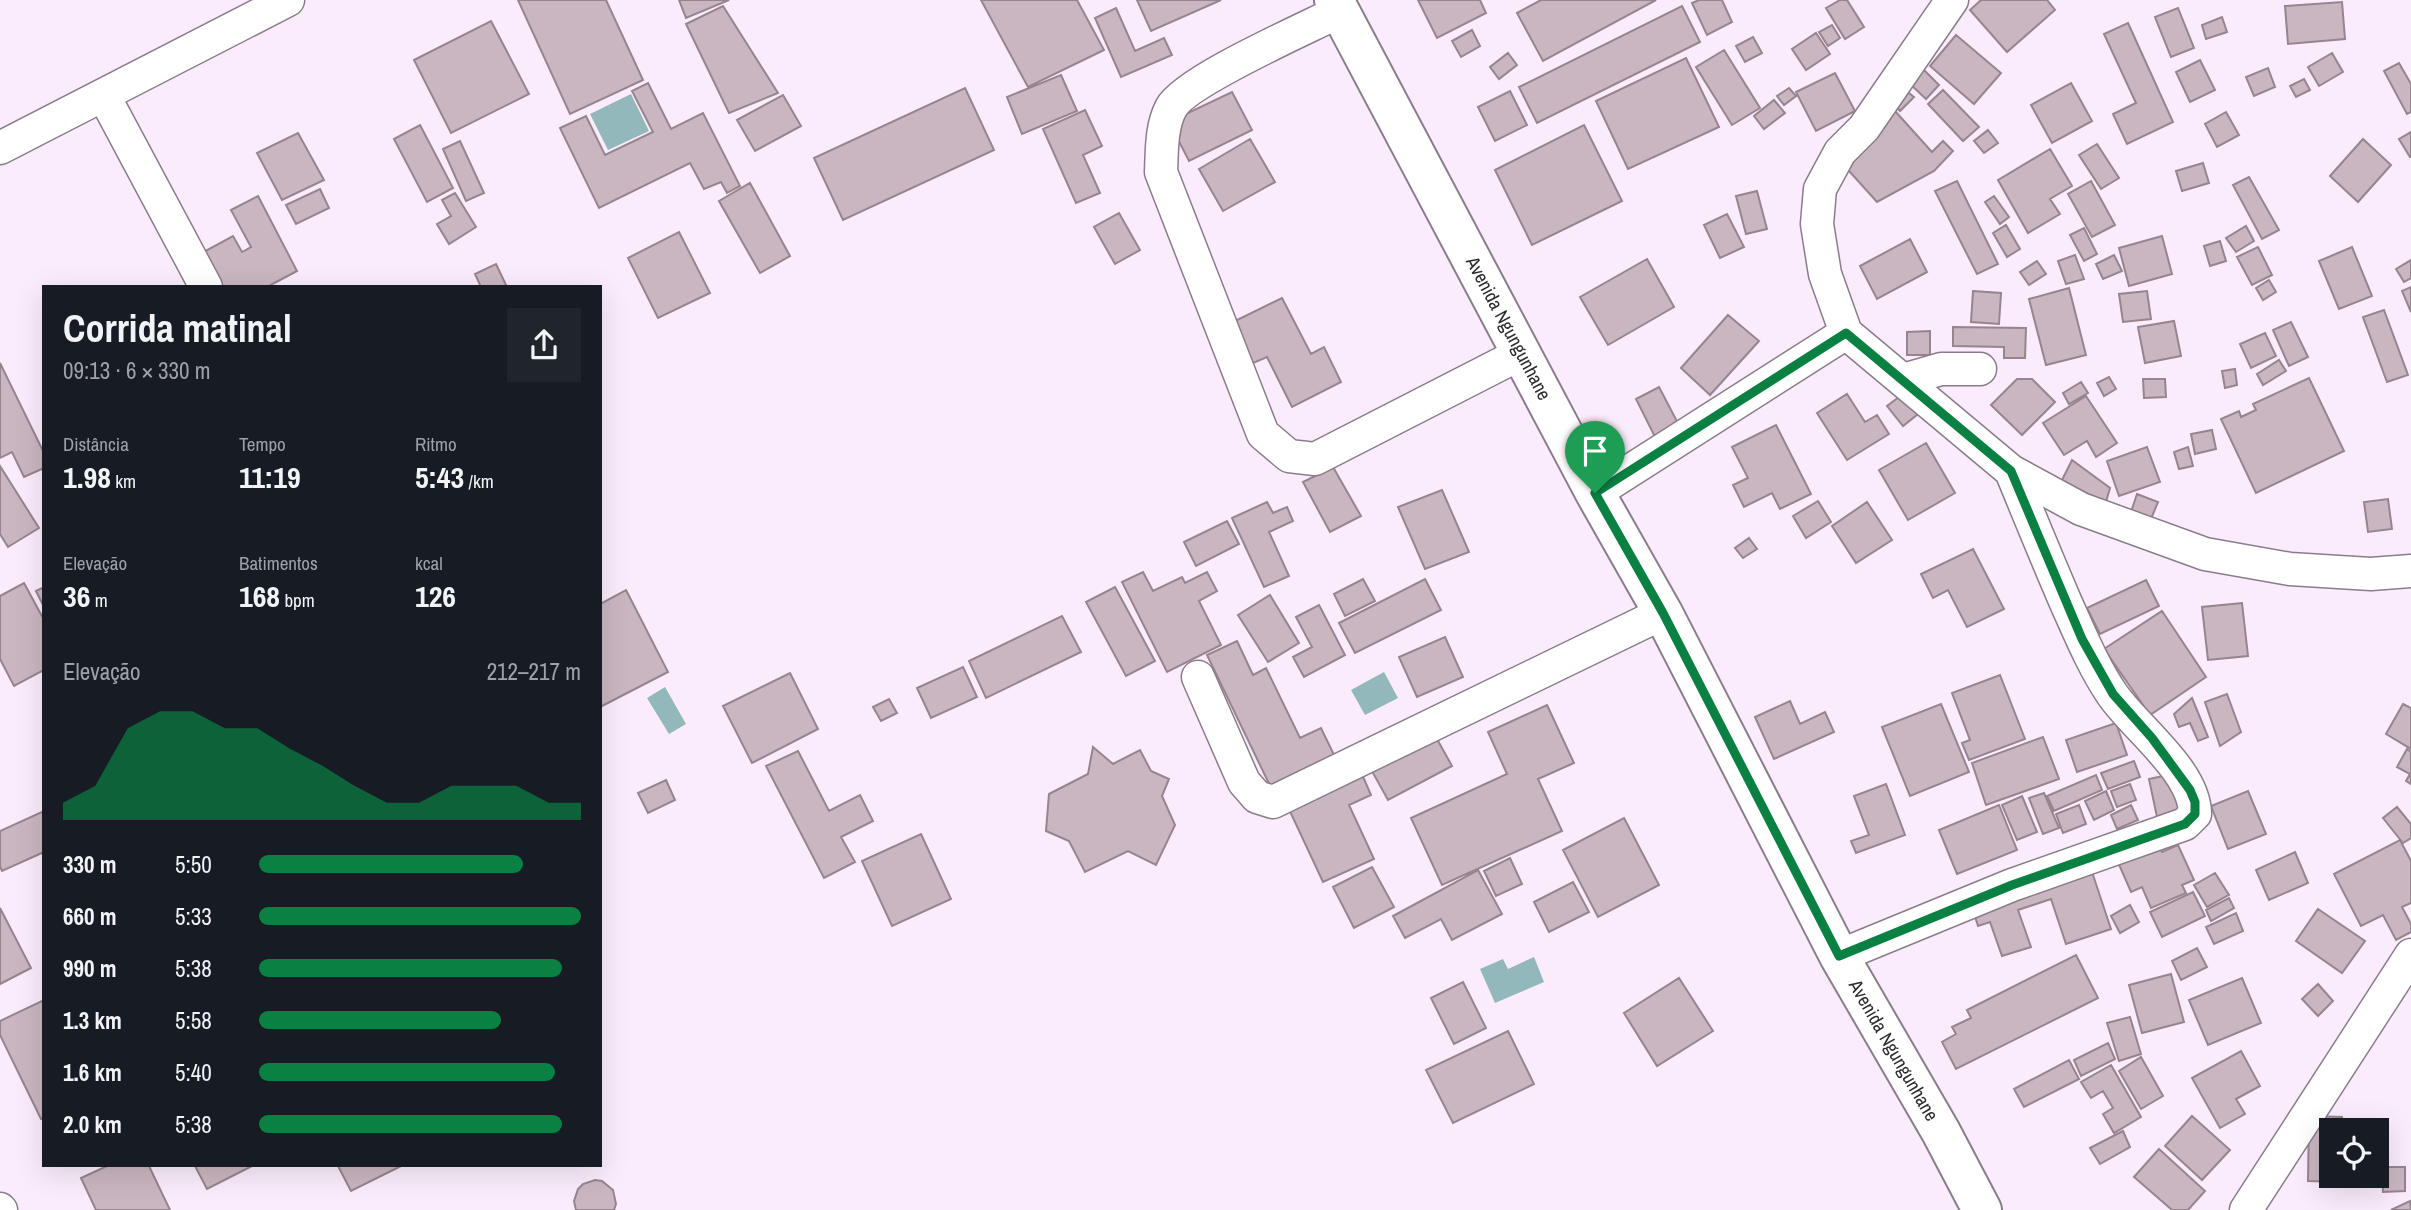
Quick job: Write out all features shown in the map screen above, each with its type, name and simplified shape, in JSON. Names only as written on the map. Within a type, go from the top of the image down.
[{"type":"street","points":[[0,148],[288,0]]},
{"type":"street","points":[[1952,0],[1864,128],[1840,152],[1820,189],[1817,224],[1825,274],[1846,333],[2011,471],[2081,509],[2205,554],[2290,569],[2371,574],[2411,571]]},
{"type":"street","points":[[1337,6],[1198,82],[1172,106],[1163,134],[1161,172],[1263,434],[1289,456],[1315,459],[1522,353]]},
{"type":"street","name":"Avenida Ngungunhane","points":[[1337,6],[1595,493],[1663,613],[1839,956],[1941,1132],[1982,1210]]},
{"type":"street","points":[[104,96],[205,285]]},
{"type":"street","points":[[1595,493],[1846,333]]},
{"type":"street","points":[[1903,380],[1941,369],[1980,369]]},
{"type":"street","points":[[1839,956],[2012,885],[2185,824],[2195,814],[2195,802],[2190,790],[2152,738],[2113,694],[2082,639],[2011,471]]},
{"type":"street","points":[[1198,677],[1244,782],[1256,797],[1273,802],[1663,613]]},
{"type":"street","points":[[2246,1210],[2411,955]]},
{"type":"shaded area","points":[[631,94],[649,131],[608,150],[590,114]]},
{"type":"shaded area","points":[[1384,672],[1398,698],[1365,715],[1351,690]]},
{"type":"shaded area","points":[[665,687],[686,724],[669,734],[647,698]]},
{"type":"shaded area","points":[[1534,957],[1544,982],[1495,1003],[1480,969],[1503,959],[1508,969]]},
{"type":"building","points":[[518,0],[606,0],[643,80],[570,114]]},
{"type":"building","points":[[679,0],[729,0],[686,18]]},
{"type":"building","points":[[981,0],[1077,0],[1104,50],[1028,87]]},
{"type":"building","points":[[1137,0],[1221,0],[1151,31]]},
{"type":"building","points":[[1418,0],[1480,0],[1486,13],[1437,38]]},
{"type":"building","points":[[1541,0],[1656,0],[1543,61],[1517,13]]},
{"type":"building","points":[[1699,0],[1722,0],[1732,22],[1707,35],[1692,3]]},
{"type":"building","points":[[1840,0],[1847,0],[1864,27],[1845,39],[1826,8]]},
{"type":"building","points":[[1981,0],[2047,0],[2055,10],[2007,52],[1970,10]]},
{"type":"building","points":[[2342,2],[2345,39],[2288,44],[2285,6]]},
{"type":"building","points":[[723,6],[778,93],[729,113],[686,24]]},
{"type":"building","points":[[1682,6],[1700,42],[1537,123],[1519,87]]},
{"type":"building","points":[[1116,8],[1135,51],[1164,38],[1172,55],[1121,77],[1095,18]]},
{"type":"building","points":[[2178,8],[2194,48],[2171,57],[2155,17]]},
{"type":"building","points":[[2222,17],[2227,32],[2206,39],[2202,25]]},
{"type":"building","points":[[491,21],[529,94],[451,133],[414,60]]},
{"type":"building","points":[[2128,23],[2173,122],[2127,144],[2113,114],[2136,103],[2104,34]]},
{"type":"building","points":[[1832,25],[1840,38],[1828,46],[1819,32]]},
{"type":"building","points":[[1472,30],[1480,46],[1461,57],[1452,41]]},
{"type":"building","points":[[1816,33],[1830,54],[1806,70],[1792,49]]},
{"type":"building","points":[[1956,35],[2001,73],[1974,104],[1930,66]]},
{"type":"building","points":[[1753,37],[1762,53],[1745,62],[1736,46]]},
{"type":"building","points":[[1724,50],[1760,108],[1732,125],[1696,67]]},
{"type":"building","points":[[1508,53],[1517,65],[1499,79],[1490,67]]},
{"type":"building","points":[[2332,53],[2343,72],[2319,86],[2308,67]]},
{"type":"building","points":[[1686,58],[1719,127],[1628,169],[1596,101]]},
{"type":"building","points":[[2200,60],[2215,90],[2190,102],[2176,72]]},
{"type":"building","points":[[2399,63],[2411,84],[2411,112],[2407,114],[2384,71]]},
{"type":"building","points":[[2268,68],[2275,87],[2254,96],[2246,77]]},
{"type":"building","points":[[1923,69],[1939,85],[1926,99],[1909,83]]},
{"type":"building","points":[[1835,73],[1855,111],[1816,131],[1796,92]]},
{"type":"building","points":[[1061,75],[1077,111],[1022,134],[1007,97]]},
{"type":"building","points":[[2304,79],[2310,90],[2296,97],[2290,86]]},
{"type":"building","points":[[648,83],[671,129],[703,113],[740,186],[727,193],[721,182],[704,189],[690,163],[599,208],[560,128],[586,116],[605,155],[653,132],[632,91]]},
{"type":"building","points":[[2071,83],[2092,121],[2052,143],[2031,105]]},
{"type":"building","points":[[965,88],[994,150],[843,220],[814,158]]},
{"type":"building","points":[[1789,88],[1796,96],[1784,105],[1777,96]]},
{"type":"building","points":[[1903,88],[1914,97],[1900,111],[1890,101]]},
{"type":"building","points":[[1943,90],[1979,127],[1963,141],[1928,104]]},
{"type":"building","points":[[1510,91],[1527,125],[1495,141],[1478,107]]},
{"type":"building","points":[[1232,92],[1252,130],[1189,161],[1169,122]]},
{"type":"building","points":[[783,95],[801,126],[755,151],[737,120]]},
{"type":"building","points":[[1774,100],[1785,113],[1764,129],[1754,116]]},
{"type":"building","points":[[1085,110],[1102,146],[1083,155],[1100,193],[1076,203],[1043,129]]},
{"type":"building","points":[[1895,111],[1932,152],[1943,141],[1953,151],[1934,171],[1877,202],[1840,161]]},
{"type":"building","points":[[2226,112],[2239,135],[2217,147],[2205,124]]},
{"type":"building","points":[[420,125],[453,188],[427,202],[394,139]]},
{"type":"building","points":[[1584,125],[1622,201],[1532,245],[1495,170]]},
{"type":"building","points":[[1988,130],[1998,143],[1984,153],[1974,141]]},
{"type":"building","points":[[2411,132],[2411,157],[2410,157],[2399,139]]},
{"type":"building","points":[[298,133],[324,180],[282,200],[257,153]]},
{"type":"building","points":[[1250,139],[1275,182],[1223,211],[1199,169]]},
{"type":"building","points":[[2363,139],[2391,165],[2358,202],[2330,176]]},
{"type":"building","points":[[460,141],[484,193],[466,201],[443,149]]},
{"type":"building","points":[[2097,144],[2119,178],[2101,189],[2079,155]]},
{"type":"building","points":[[2050,149],[2072,186],[2050,199],[2060,214],[2028,233],[1998,180]]},
{"type":"building","points":[[2203,163],[2209,183],[2182,191],[2176,171]]},
{"type":"building","points":[[2249,177],[2279,230],[2262,239],[2233,185]]},
{"type":"building","points":[[1957,181],[1998,264],[1977,274],[1935,191]]},
{"type":"building","points":[[2091,181],[2115,225],[2092,237],[2068,194]]},
{"type":"building","points":[[750,183],[790,256],[760,273],[719,201]]},
{"type":"building","points":[[320,189],[329,208],[296,224],[286,205]]},
{"type":"building","points":[[1757,191],[1767,229],[1746,234],[1736,196]]},
{"type":"building","points":[[455,193],[476,227],[449,244],[437,224],[451,216],[442,200]]},
{"type":"building","points":[[258,196],[297,271],[271,285],[217,285],[200,254],[233,236],[242,252],[251,247],[231,210]]},
{"type":"building","points":[[1994,196],[2009,217],[2000,224],[1985,202]]},
{"type":"building","points":[[1119,213],[1140,250],[1115,264],[1094,227]]},
{"type":"building","points":[[1727,214],[1744,247],[1720,258],[1704,225]]},
{"type":"building","points":[[2006,225],[2020,249],[2007,257],[1993,233]]},
{"type":"building","points":[[2246,226],[2254,241],[2236,252],[2226,238]]},
{"type":"building","points":[[2084,228],[2097,254],[2084,261],[2070,235]]},
{"type":"building","points":[[679,232],[710,293],[658,318],[628,258]]},
{"type":"building","points":[[2162,236],[2172,274],[2129,286],[2119,248]]},
{"type":"building","points":[[1910,239],[1927,272],[1877,299],[1860,266]]},
{"type":"building","points":[[2220,241],[2226,261],[2210,266],[2204,246]]},
{"type":"building","points":[[2258,247],[2272,275],[2252,285],[2237,257]]},
{"type":"building","points":[[2352,247],[2372,296],[2339,309],[2319,261]]},
{"type":"building","points":[[2075,255],[2084,279],[2066,284],[2058,261]]},
{"type":"building","points":[[2114,255],[2122,271],[2103,279],[2096,264]]},
{"type":"building","points":[[1647,259],[1674,307],[1608,345],[1580,297]]},
{"type":"building","points":[[2411,260],[2411,278],[2404,282],[2396,269]]},
{"type":"building","points":[[2037,261],[2046,274],[2029,285],[2020,272]]},
{"type":"building","points":[[496,264],[506,285],[480,285],[475,274]]},
{"type":"building","points":[[2269,280],[2276,292],[2263,300],[2256,288]]},
{"type":"building","points":[[2411,287],[2411,312],[2402,291]]},
{"type":"building","points":[[2069,288],[2086,355],[2046,365],[2029,299]]},
{"type":"building","points":[[1973,291],[2001,293],[1999,324],[1971,322]]},
{"type":"building","points":[[2147,291],[2151,319],[2123,322],[2119,294]]},
{"type":"building","points":[[1282,298],[1311,354],[1324,347],[1341,382],[1292,407],[1267,357],[1253,363],[1233,322]]},
{"type":"building","points":[[2384,310],[2408,375],[2387,382],[2363,317]]},
{"type":"building","points":[[1728,315],[1759,341],[1710,395],[1681,368]]},
{"type":"building","points":[[2174,321],[2181,356],[2145,363],[2138,327]]},
{"type":"building","points":[[2291,322],[2308,357],[2289,366],[2273,330]]},
{"type":"building","points":[[1953,327],[2026,328],[2025,358],[2004,358],[2004,347],[1953,346]]},
{"type":"building","points":[[1930,331],[1930,355],[1907,355],[1907,332]]},
{"type":"building","points":[[2265,333],[2276,356],[2251,368],[2240,344]]},
{"type":"building","points":[[2279,360],[2286,371],[2263,385],[2257,374]]},
{"type":"building","points":[[0,363],[42,449],[42,469],[24,477],[12,452],[0,458]]},
{"type":"building","points":[[2235,369],[2237,385],[2225,388],[2222,371]]},
{"type":"building","points":[[2109,377],[2116,389],[2104,396],[2097,383]]},
{"type":"building","points":[[2309,378],[2344,451],[2256,493],[2221,419],[2239,411],[2241,417],[2256,410],[2253,404]]},
{"type":"building","points":[[2017,379],[2032,379],[2055,402],[2022,435],[1991,405]]},
{"type":"building","points":[[2143,379],[2165,379],[2166,397],[2144,398]]},
{"type":"building","points":[[2081,382],[2088,393],[2069,404],[2063,393]]},
{"type":"building","points":[[1659,387],[1681,429],[1657,441],[1636,399]]},
{"type":"building","points":[[1907,391],[1923,410],[1903,426],[1887,406]]},
{"type":"building","points":[[1847,394],[1865,422],[1877,415],[1889,434],[1847,460],[1817,413]]},
{"type":"building","points":[[2086,396],[2117,443],[2096,457],[2087,441],[2064,455],[2043,423]]},
{"type":"building","points":[[1776,425],[1811,494],[1780,509],[1772,493],[1744,507],[1733,485],[1748,478],[1732,447]]},
{"type":"building","points":[[2212,430],[2216,449],[2195,454],[2191,434]]},
{"type":"building","points":[[1926,443],[1955,493],[1908,520],[1879,470]]},
{"type":"building","points":[[2147,447],[2160,482],[2119,496],[2107,461]]},
{"type":"building","points":[[2188,447],[2193,466],[2179,469],[2174,452]]},
{"type":"building","points":[[2072,460],[2110,488],[2106,502],[2061,482]]},
{"type":"building","points":[[0,466],[39,528],[8,547],[0,534]]},
{"type":"building","points":[[1333,467],[1361,516],[1330,532],[1303,482]]},
{"type":"building","points":[[1442,490],[1469,552],[1425,569],[1398,507]]},
{"type":"building","points":[[2137,494],[2158,502],[2151,519],[2131,512]]},
{"type":"building","points":[[2388,499],[2392,529],[2368,532],[2364,502]]},
{"type":"building","points":[[1818,501],[1831,522],[1806,538],[1793,516]]},
{"type":"building","points":[[1267,502],[1273,513],[1287,507],[1293,521],[1269,532],[1289,576],[1264,587],[1232,518]]},
{"type":"building","points":[[1867,502],[1892,540],[1856,563],[1832,526]]},
{"type":"building","points":[[1227,521],[1239,544],[1196,566],[1184,542]]},
{"type":"building","points":[[1749,538],[1757,549],[1743,558],[1735,548]]},
{"type":"building","points":[[1973,549],[2004,609],[1967,627],[1948,590],[1933,598],[1921,574]]},
{"type":"building","points":[[1143,572],[1153,591],[1182,577],[1185,583],[1207,572],[1217,591],[1199,601],[1221,645],[1167,672],[1122,582]]},
{"type":"building","points":[[1363,579],[1375,601],[1345,616],[1334,594]]},
{"type":"building","points":[[1425,579],[1441,610],[1355,653],[1339,623]]},
{"type":"building","points":[[2146,580],[2159,606],[2100,634],[2087,608]]},
{"type":"building","points":[[24,583],[42,616],[42,671],[14,686],[0,659],[0,596]]},
{"type":"building","points":[[1115,587],[1155,661],[1126,676],[1086,602]]},
{"type":"building","points":[[42,588],[42,603],[36,591]]},
{"type":"building","points":[[626,590],[668,672],[602,706],[602,603]]},
{"type":"building","points":[[1270,595],[1299,643],[1268,662],[1238,615]]},
{"type":"building","points":[[2242,603],[2248,656],[2208,660],[2202,607]]},
{"type":"building","points":[[1319,605],[1345,655],[1304,677],[1293,657],[1312,647],[1296,617]]},
{"type":"building","points":[[2162,611],[2206,677],[2150,715],[2104,649]]},
{"type":"building","points":[[1062,616],[1081,652],[986,698],[969,661]]},
{"type":"building","points":[[1445,637],[1463,677],[1417,697],[1399,657]]},
{"type":"building","points":[[1237,641],[1253,675],[1266,668],[1300,738],[1321,728],[1337,761],[1273,792],[1207,655]]},
{"type":"building","points":[[963,667],[977,697],[931,718],[917,688]]},
{"type":"building","points":[[790,673],[818,729],[752,763],[723,706]]},
{"type":"building","points":[[2000,675],[2025,739],[1969,760],[1962,743],[1970,740],[1952,693]]},
{"type":"building","points":[[2227,694],[2241,732],[2220,746],[2205,702]]},
{"type":"building","points":[[2192,698],[2208,737],[2198,741],[2190,723],[2179,727],[2174,714]]},
{"type":"building","points":[[889,699],[897,713],[881,721],[873,707]]},
{"type":"building","points":[[1790,701],[1800,724],[1825,712],[1834,732],[1774,759],[1755,717]]},
{"type":"building","points":[[1941,704],[1969,772],[1910,796],[1882,727]]},
{"type":"building","points":[[2403,704],[2411,708],[2411,749],[2386,734]]},
{"type":"building","points":[[1547,705],[1574,763],[1538,779],[1562,831],[1442,885],[1411,818],[1507,774],[1488,732]]},
{"type":"building","points":[[2116,723],[2127,755],[2077,772],[2066,740]]},
{"type":"building","points":[[1432,730],[1452,766],[1388,800],[1368,764]]},
{"type":"building","points":[[2043,737],[2059,779],[1986,805],[1972,763]]},
{"type":"building","points":[[1093,747],[1113,764],[1140,750],[1151,771],[1169,779],[1162,796],[1175,825],[1156,865],[1128,851],[1085,872],[1069,841],[1046,831],[1049,794],[1088,774]]},
{"type":"building","points":[[2407,749],[2411,752],[2411,784],[2406,781],[2410,774],[2397,767]]},
{"type":"building","points":[[798,751],[829,811],[860,795],[873,821],[841,837],[855,862],[824,878],[766,766]]},
{"type":"building","points":[[2134,761],[2140,777],[2108,789],[2101,773]]},
{"type":"building","points":[[1361,772],[1371,795],[1349,805],[1374,859],[1323,882],[1287,805]]},
{"type":"building","points":[[2177,773],[2185,811],[2157,817],[2149,779]]},
{"type":"building","points":[[2096,775],[2102,790],[2054,811],[2047,796]]},
{"type":"building","points":[[666,780],[675,800],[648,813],[638,793]]},
{"type":"building","points":[[1886,784],[1905,835],[1856,853],[1851,841],[1869,835],[1854,796]]},
{"type":"building","points":[[2130,784],[2136,800],[2117,807],[2111,791]]},
{"type":"building","points":[[2106,791],[2114,810],[2094,820],[2085,801]]},
{"type":"building","points":[[2248,791],[2266,834],[2228,849],[2211,806]]},
{"type":"building","points":[[2044,793],[2059,828],[2043,834],[2029,798]]},
{"type":"building","points":[[2022,796],[2037,832],[2017,840],[2002,805]]},
{"type":"building","points":[[1999,805],[2017,850],[1957,874],[1939,830]]},
{"type":"building","points":[[2079,805],[2086,824],[2063,833],[2056,814]]},
{"type":"building","points":[[2131,805],[2138,820],[2117,829],[2111,815]]},
{"type":"building","points":[[2397,807],[2411,824],[2411,838],[2403,843],[2383,818]]},
{"type":"building","points":[[42,812],[42,853],[2,871],[0,831]]},
{"type":"building","points":[[1624,818],[1659,885],[1598,917],[1563,850]]},
{"type":"building","points":[[921,834],[951,899],[892,926],[862,861]]},
{"type":"building","points":[[2400,840],[2411,861],[2411,903],[2402,907],[2411,924],[2411,932],[2396,940],[2383,915],[2361,926],[2334,874]]},
{"type":"building","points":[[2157,842],[2162,852],[2178,845],[2194,880],[2182,885],[2186,893],[2151,908],[2142,887],[2131,892],[2117,860]]},
{"type":"building","points":[[2295,852],[2308,883],[2269,900],[2256,870]]},
{"type":"building","points":[[1510,858],[1522,884],[1496,896],[1484,871]]},
{"type":"building","points":[[1372,867],[1394,907],[1354,928],[1333,887]]},
{"type":"building","points":[[1478,870],[1502,914],[1452,940],[1441,919],[1405,938],[1393,916]]},
{"type":"building","points":[[2092,872],[2111,929],[2066,944],[2051,899],[2018,910],[2031,947],[2002,956],[1990,922],[1978,926],[1972,907]]},
{"type":"building","points":[[2215,873],[2229,895],[2207,907],[2194,885]]},
{"type":"building","points":[[1573,882],[1589,912],[1549,932],[1534,902]]},
{"type":"building","points":[[2193,892],[2205,916],[2162,937],[2150,912]]},
{"type":"building","points":[[2229,898],[2234,908],[2211,921],[2206,910]]},
{"type":"building","points":[[2130,905],[2139,922],[2120,933],[2111,916]]},
{"type":"building","points":[[0,908],[31,968],[0,984]]},
{"type":"building","points":[[2318,909],[2365,941],[2342,973],[2296,941]]},
{"type":"building","points":[[2236,913],[2243,931],[2214,944],[2206,927]]},
{"type":"building","points":[[2197,948],[2207,967],[2181,980],[2172,961]]},
{"type":"building","points":[[2076,955],[2098,998],[1956,1069],[1942,1042],[1956,1034],[1952,1027],[1971,1018],[1967,1010]]},
{"type":"building","points":[[2171,974],[2184,1022],[2142,1033],[2129,985]]},
{"type":"building","points":[[1679,978],[1713,1031],[1657,1066],[1624,1013]]},
{"type":"building","points":[[2242,978],[2261,1023],[2208,1045],[2189,1000]]},
{"type":"building","points":[[1463,982],[1486,1028],[1454,1044],[1431,998]]},
{"type":"building","points":[[2318,984],[2333,1001],[2318,1016],[2302,999]]},
{"type":"building","points":[[42,1001],[42,1119],[0,1035],[0,1021]]},
{"type":"building","points":[[2130,1017],[2141,1054],[2119,1061],[2107,1023]]},
{"type":"building","points":[[1508,1031],[1534,1084],[1453,1123],[1426,1070]]},
{"type":"building","points":[[2108,1043],[2115,1059],[2081,1076],[2074,1060]]},
{"type":"building","points":[[2241,1051],[2260,1086],[2236,1099],[2245,1114],[2220,1128],[2192,1078]]},
{"type":"building","points":[[2141,1057],[2163,1096],[2141,1109],[2119,1071]]},
{"type":"building","points":[[2069,1060],[2079,1079],[2024,1107],[2014,1089]]},
{"type":"building","points":[[2111,1065],[2141,1117],[2114,1133],[2103,1114],[2113,1108],[2103,1091],[2091,1098],[2081,1082]]},
{"type":"building","points":[[2192,1116],[2230,1150],[2202,1180],[2165,1146]]},
{"type":"building","points":[[2309,1116],[2342,1117],[2319,1118],[2319,1181],[2308,1181]]},
{"type":"building","points":[[2123,1131],[2130,1147],[2100,1164],[2090,1148]]},
{"type":"building","points":[[2159,1149],[2205,1191],[2188,1210],[2172,1210],[2134,1177]]},
{"type":"building","points":[[105,1167],[149,1167],[170,1210],[96,1210],[81,1178]]},
{"type":"building","points":[[196,1167],[250,1167],[207,1189]]},
{"type":"building","points":[[339,1167],[399,1167],[351,1191]]},
{"type":"building","points":[[2389,1167],[2405,1167],[2405,1191],[2383,1192],[2383,1188],[2389,1188]]},
{"type":"building","points":[[595,1180],[602,1181],[613,1190],[616,1204],[614,1210],[576,1210],[574,1201],[578,1189]]},
{"type":"building","points":[[2410,1201],[2411,1210],[2391,1210]]},
{"type":"route","points":[[1846,333],[2011,471],[2082,639],[2113,694],[2152,738],[2190,790],[2195,802],[2195,814],[2185,824],[2012,885],[1839,956],[1663,613],[1595,493],[1846,333]]}]
